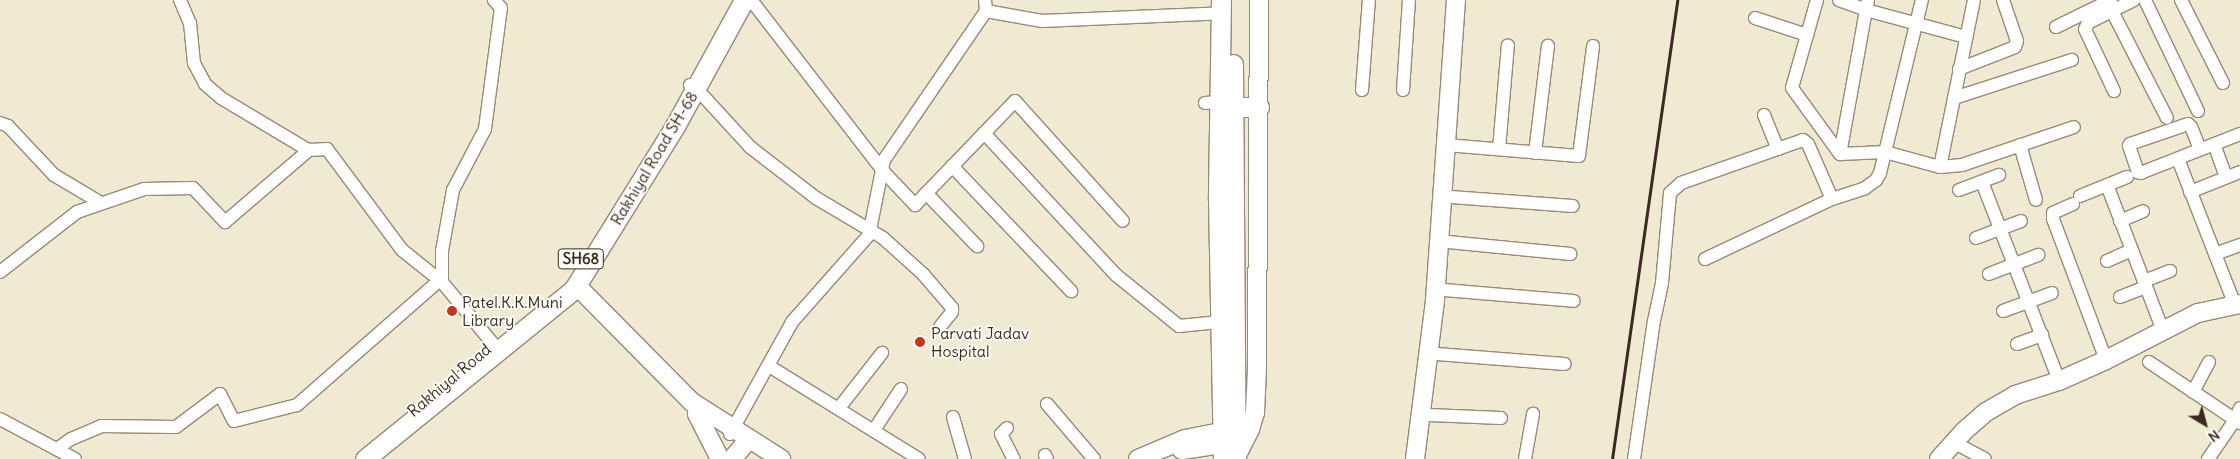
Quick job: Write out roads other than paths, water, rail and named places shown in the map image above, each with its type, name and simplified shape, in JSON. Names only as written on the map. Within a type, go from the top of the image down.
[{"type":"main road","name":"Rakhiyal Road","points":[[356,459],[570,285],[693,86],[735,0]]},
{"type":"main road","name":"Rakhiyal Road SH-68","points":[[693,86],[744,0]]},
{"type":"main road","points":[[1226,4],[1219,104],[1219,322],[1231,446]]},
{"type":"main road","points":[[1219,104],[1258,108]]},
{"type":"main road","points":[[1219,104],[1231,446]]},
{"type":"main road","name":"SH68","points":[[365,459],[495,346]]},
{"type":"street","points":[[180,0],[190,23],[194,63],[205,84],[221,98],[308,150],[327,149],[402,250],[441,281],[495,346]]},
{"type":"street","points":[[751,0],[883,171],[915,205],[1015,101],[1123,221]]},
{"type":"street","points":[[1158,459],[1183,450],[1231,446],[1250,430],[1255,413],[1259,0]]},
{"type":"street","points":[[1362,90],[1369,0]]},
{"type":"street","points":[[1403,90],[1409,0]]},
{"type":"street","points":[[1425,459],[1448,242],[1451,197],[1456,0]]},
{"type":"street","points":[[1415,459],[1434,310],[1465,0]]},
{"type":"street","points":[[1817,0],[1792,88],[1840,154]]},
{"type":"street","points":[[1839,0],[1867,5],[1916,25],[1966,37]]},
{"type":"street","points":[[1705,259],[1832,199],[1872,184],[1880,173],[1922,0]]},
{"type":"street","points":[[1940,167],[1974,0]]},
{"type":"street","points":[[1960,69],[2015,48],[2017,41],[2003,0]]},
{"type":"street","points":[[2056,27],[2112,5],[2134,0]]},
{"type":"street","points":[[2145,0],[2198,110]]},
{"type":"street","points":[[2181,0],[2223,83]]},
{"type":"street","points":[[57,449],[71,439],[101,426],[176,427],[220,394],[234,421],[297,405],[441,281],[442,251],[453,190],[485,129],[501,8],[496,1]]},
{"type":"street","points":[[731,432],[770,366],[792,322],[870,232],[884,160],[985,5],[1042,21],[1226,4]]},
{"type":"street","points":[[1840,154],[1867,5]]},
{"type":"street","points":[[2112,5],[2088,23],[2085,29],[2114,91]]},
{"type":"street","points":[[2112,5],[2167,118]]},
{"type":"street","points":[[1755,18],[1807,35]]},
{"type":"street","points":[[1499,149],[1508,45]]},
{"type":"street","points":[[1536,152],[1548,46]]},
{"type":"street","points":[[1451,145],[1579,156],[1593,46]]},
{"type":"street","points":[[1954,98],[2072,60]]},
{"type":"street","points":[[693,86],[750,147],[816,198],[870,232],[883,238],[923,274],[950,304],[952,312],[940,327]]},
{"type":"street","points":[[1764,115],[1778,149]]},
{"type":"street","points":[[0,123],[8,126],[54,175],[101,204]]},
{"type":"street","points":[[2200,149],[2188,124],[2129,145],[2138,172],[2141,172],[2240,134]]},
{"type":"street","points":[[1840,154],[1885,152],[1940,167],[1962,165],[2074,126]]},
{"type":"street","points":[[984,133],[1116,275],[1179,326],[1219,322]]},
{"type":"street","points":[[1634,459],[1654,321],[1662,283],[1670,192],[1681,184],[1799,140],[1806,142],[1832,199]]},
{"type":"street","points":[[2214,144],[2226,177]]},
{"type":"street","points":[[2020,145],[2036,200]]},
{"type":"street","points":[[0,272],[76,212],[144,189],[193,188],[225,222],[308,150]]},
{"type":"street","points":[[1939,459],[1953,442],[1986,412],[2007,400],[2059,381],[2106,360],[2198,313],[2237,305],[2190,192],[2178,158]]},
{"type":"street","points":[[952,166],[1071,291]]},
{"type":"street","points":[[2190,192],[2240,172]]},
{"type":"street","points":[[1959,190],[1999,175]]},
{"type":"street","points":[[2106,360],[2053,219],[2054,213],[2076,200],[2127,177]]},
{"type":"street","points":[[1982,182],[2059,381]]},
{"type":"street","points":[[2107,185],[2163,331]]},
{"type":"street","points":[[926,193],[977,246]]},
{"type":"street","points":[[1451,197],[1573,206]]},
{"type":"street","points":[[2120,221],[2143,211]]},
{"type":"street","points":[[1976,238],[2021,221]]},
{"type":"street","points":[[1448,242],[1570,254]]},
{"type":"street","points":[[2215,254],[2240,245]]},
{"type":"street","points":[[2107,260],[2132,250]]},
{"type":"street","points":[[1989,274],[2038,255]]},
{"type":"street","points":[[2120,297],[2170,271]]},
{"type":"street","points":[[570,285],[581,290],[698,410],[731,432],[781,459]]},
{"type":"street","points":[[1444,290],[1574,300]]},
{"type":"street","points":[[2003,311],[2052,293]]},
{"type":"street","points":[[2017,344],[2042,335]]},
{"type":"street","points":[[839,408],[882,353]]},
{"type":"street","points":[[1437,354],[1564,364]]},
{"type":"street","points":[[2149,362],[2193,392],[2238,417],[2208,459]]},
{"type":"street","points":[[2193,392],[2209,362]]},
{"type":"street","points":[[770,366],[919,459]]},
{"type":"street","points":[[874,430],[901,388]]},
{"type":"street","points":[[1047,404],[1094,459]]},
{"type":"street","points":[[698,410],[720,459]]},
{"type":"street","points":[[1525,459],[1533,414]]},
{"type":"street","points":[[1429,415],[1500,418]]},
{"type":"street","points":[[953,417],[965,459]]},
{"type":"street","points":[[0,419],[75,459]]},
{"type":"street","points":[[1006,428],[1001,434],[1014,459]]},
{"type":"street","points":[[731,432],[744,445],[766,459]]},
{"type":"street","points":[[1138,459],[1185,439],[1231,446]]},
{"type":"street","points":[[1953,442],[1985,459]]},
{"type":"street","points":[[732,459],[744,445]]},
{"type":"railway","points":[[1612,459],[1677,0]]},
{"type":"place","name":"Patel.K.K.Muni Library","points":[[452,311]]},
{"type":"place","name":"Parvati Jadav Hospital","points":[[920,342]]}]
